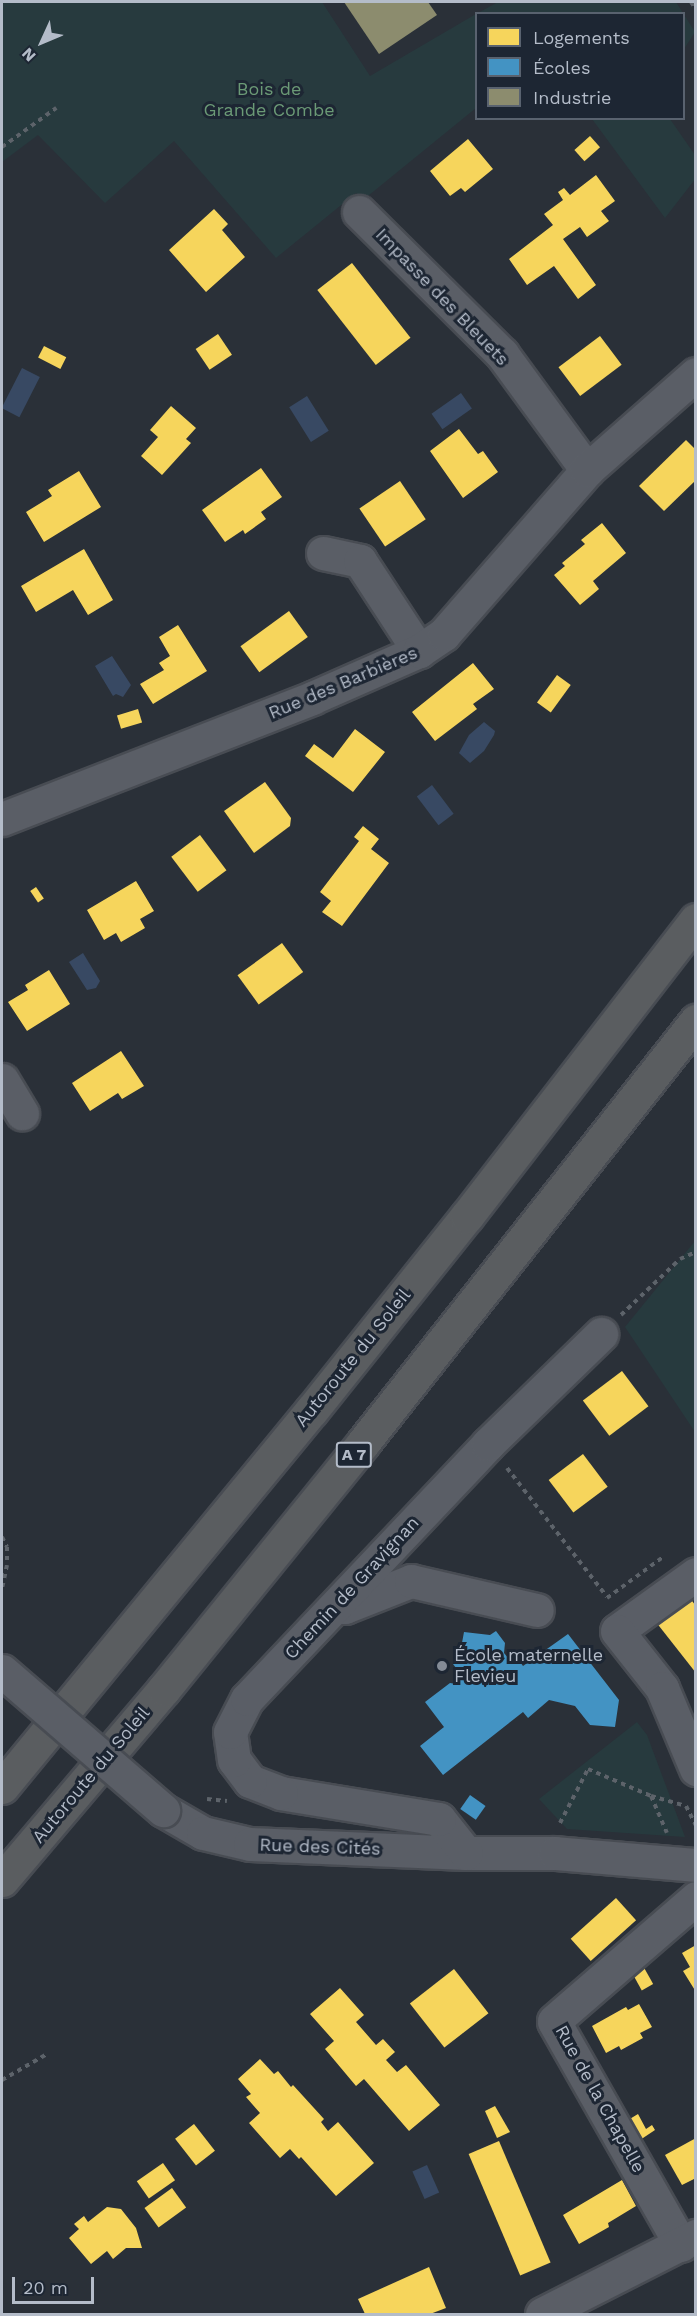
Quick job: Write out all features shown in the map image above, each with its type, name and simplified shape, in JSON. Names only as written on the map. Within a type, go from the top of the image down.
[{"type":"highway","name":"Autoroute du Soleil","points":[[2,1787],[378,1327],[619,1022],[696,920]]},
{"type":"highway","name":"Autoroute du Soleil","points":[[2,1880],[164,1689],[356,1452],[696,1021]]},
{"type":"street","name":"Impasse des Bleuets","points":[[359,212],[502,354],[587,470]]},
{"type":"street","name":"Rue des Barbières","points":[[3,817],[312,698],[419,651],[444,633],[587,470],[696,374]]},
{"type":"street","points":[[323,553],[360,561],[419,651]]},
{"type":"street","points":[[2,1080],[22,1113]]},
{"type":"street","name":"Chemin de Gravignan","points":[[466,1853],[439,1819],[280,1793],[250,1781],[234,1760],[230,1732],[247,1699],[488,1444],[601,1335]]},
{"type":"street","points":[[696,1574],[617,1631],[663,1688],[696,1769]]},
{"type":"street","points":[[334,1608],[345,1607],[411,1581],[537,1610]]},
{"type":"street","name":"Rue des Cités","points":[[2,1671],[163,1810],[203,1833],[250,1844],[466,1853],[555,1853],[681,1863]]},
{"type":"street","name":"Rue de la Chapelle","points":[[688,2241],[554,2021],[696,1898]]},
{"type":"street","points":[[542,2314],[688,2241]]},
{"type":"path","points":[[691,2],[696,9]]},
{"type":"path","points":[[2,147],[56,108]]},
{"type":"path","points":[[601,1335],[680,1259],[696,1252]]},
{"type":"path","points":[[488,1444],[607,1597]]},
{"type":"path","points":[[2,1537],[7,1547],[8,1566],[2,1588]]},
{"type":"path","points":[[555,1853],[556,1829],[588,1769],[651,1796],[686,1806],[696,1826]]},
{"type":"path","points":[[651,1796],[681,1863]]},
{"type":"path","points":[[2,2080],[48,2054]]},
{"type":"green space","name":"Bois de Grande Combe","points":[[2,2],[322,2],[370,76],[475,15],[475,109],[363,200],[356,193],[276,258],[174,141],[105,203],[38,135],[2,162]]},
{"type":"green space","points":[[498,2],[676,2],[683,12],[480,12]]},
{"type":"green space","points":[[685,17],[695,32],[685,47]]},
{"type":"green space","points":[[593,120],[671,120],[695,155],[696,178],[665,218]]},
{"type":"green space","points":[[695,1241],[695,1432],[625,1327]]},
{"type":"green space","points":[[637,1722],[647,1735],[685,1837],[567,1829],[539,1799]]},
{"type":"water","points":[[22,368],[40,377],[19,417],[2,407]]},
{"type":"water","points":[[461,393],[472,409],[442,429],[432,414]]},
{"type":"water","points":[[307,396],[329,431],[311,442],[289,407]]},
{"type":"water","points":[[112,656],[131,685],[123,697],[116,694],[113,696],[95,666]]},
{"type":"water","points":[[484,722],[495,731],[494,735],[484,751],[470,763],[459,753],[469,735]]},
{"type":"water","points":[[432,785],[454,814],[438,825],[417,796]]},
{"type":"water","points":[[83,953],[100,981],[96,988],[87,990],[69,962]]},
{"type":"water","points":[[427,2165],[439,2192],[425,2199],[412,2172]]},
{"type":"building: Logements","points":[[590,136],[600,147],[584,161],[574,150]]},
{"type":"building: Logements","points":[[468,139],[493,169],[465,192],[461,188],[450,196],[430,171]]},
{"type":"building: Logements","points":[[596,175],[615,201],[601,211],[609,221],[587,237],[580,227],[563,239],[596,285],[578,299],[554,266],[527,285],[509,259],[553,225],[544,214],[563,200],[558,192],[564,188],[570,195]]},
{"type":"building: Logements","points":[[214,209],[228,224],[222,230],[245,257],[206,292],[169,250]]},
{"type":"building: Logements","points":[[352,263],[410,338],[376,365],[317,290]]},
{"type":"building: Logements","points":[[218,334],[232,355],[210,370],[196,349]]},
{"type":"building: Logements","points":[[600,336],[622,365],[580,396],[558,367]]},
{"type":"building: Logements","points":[[44,346],[66,357],[60,369],[38,358]]},
{"type":"building: Logements","points":[[171,406],[196,428],[186,439],[191,443],[162,475],[141,456],[158,437],[150,430]]},
{"type":"building: Logements","points":[[459,429],[478,454],[483,451],[498,472],[463,498],[430,451]]},
{"type":"building: Logements","points":[[686,440],[696,450],[696,480],[664,511],[639,486]]},
{"type":"building: Logements","points":[[261,468],[282,497],[261,512],[266,519],[245,534],[243,530],[225,542],[202,510]]},
{"type":"building: Logements","points":[[79,471],[101,507],[44,542],[26,512],[52,496],[48,490]]},
{"type":"building: Logements","points":[[400,481],[426,519],[385,547],[359,508]]},
{"type":"building: Logements","points":[[602,523],[626,553],[593,581],[599,589],[580,605],[554,575],[565,566],[562,563],[585,544],[581,540]]},
{"type":"building: Logements","points":[[84,549],[113,600],[88,615],[73,590],[36,612],[21,586]]},
{"type":"building: Logements","points":[[289,611],[308,637],[259,672],[240,646]]},
{"type":"building: Logements","points":[[178,625],[207,671],[153,704],[140,684],[164,670],[159,663],[170,656],[159,637]]},
{"type":"building: Logements","points":[[473,663],[494,689],[473,704],[477,709],[435,741],[412,712]]},
{"type":"building: Logements","points":[[557,675],[571,685],[551,712],[537,703]]},
{"type":"building: Logements","points":[[138,709],[142,722],[121,729],[117,715]]},
{"type":"building: Logements","points":[[355,729],[385,752],[353,792],[305,756],[314,744],[333,758]]},
{"type":"building: Logements","points":[[265,782],[291,818],[290,826],[254,853],[224,811]]},
{"type":"building: Logements","points":[[363,826],[379,839],[371,849],[389,863],[342,926],[322,912],[331,901],[320,892],[359,841],[354,837]]},
{"type":"building: Logements","points":[[200,835],[226,870],[198,892],[171,857]]},
{"type":"building: Logements","points":[[136,881],[154,911],[140,919],[145,928],[121,942],[116,933],[104,940],[87,910]]},
{"type":"building: Logements","points":[[36,887],[44,899],[38,903],[30,891]]},
{"type":"building: Logements","points":[[282,943],[303,972],[259,1004],[238,975]]},
{"type":"building: Logements","points":[[49,970],[70,1004],[27,1031],[8,1002],[28,990],[25,985]]},
{"type":"building: Logements","points":[[121,1051],[144,1086],[122,1099],[118,1093],[90,1111],[72,1083]]},
{"type":"building: Logements","points":[[622,1371],[648,1406],[609,1436],[583,1400]]},
{"type":"building: Logements","points":[[583,1454],[608,1487],[573,1513],[549,1480]]},
{"type":"building: Logements","points":[[685,1592],[696,1606],[696,1673],[652,1617]]},
{"type":"building: Logements","points":[[616,1898],[636,1920],[591,1961],[571,1939]]},
{"type":"building: Logements","points":[[696,1945],[696,1992],[683,1971],[690,1967],[682,1953]]},
{"type":"building: Logements","points":[[642,1964],[653,1984],[642,1990],[631,1970]]},
{"type":"building: Logements","points":[[454,1969],[488,2013],[444,2048],[410,2003]]},
{"type":"building: Logements","points":[[340,1988],[364,2015],[356,2022],[376,2045],[383,2039],[395,2052],[386,2060],[397,2072],[406,2065],[440,2105],[409,2131],[364,2079],[356,2086],[325,2049],[334,2041],[310,2014]]},
{"type":"building: Logements","points":[[639,2004],[652,2027],[640,2033],[643,2038],[621,2050],[619,2046],[606,2053],[592,2026],[626,2007],[628,2010]]},
{"type":"building: Logements","points":[[260,2059],[274,2074],[278,2071],[291,2087],[293,2085],[324,2119],[321,2122],[328,2131],[338,2122],[374,2163],[336,2196],[301,2157],[299,2159],[290,2149],[280,2158],[249,2123],[260,2113],[246,2097],[251,2094],[238,2079]]},
{"type":"building: Logements","points":[[495,2106],[510,2132],[497,2138],[485,2111]]},
{"type":"building: Logements","points":[[638,2114],[646,2129],[652,2125],[655,2130],[640,2140],[628,2120]]},
{"type":"building: Logements","points":[[194,2124],[215,2151],[196,2166],[175,2139]]},
{"type":"building: Logements","points":[[696,2138],[696,2178],[682,2185],[665,2155]]},
{"type":"building: Logements","points":[[499,2141],[551,2263],[520,2275],[469,2154]]},
{"type":"building: Logements","points":[[163,2163],[175,2180],[149,2199],[137,2181]]},
{"type":"building: Logements","points":[[622,2180],[636,2206],[608,2223],[609,2227],[579,2244],[563,2215]]},
{"type":"building: Logements","points":[[172,2188],[186,2207],[159,2227],[144,2208]]},
{"type":"building: Logements","points":[[107,2207],[121,2209],[136,2228],[142,2248],[126,2248],[113,2259],[107,2251],[91,2264],[69,2238],[79,2229],[74,2224],[84,2216],[88,2222]]},
{"type":"building: Logements","points":[[429,2267],[446,2308],[430,2314],[365,2314],[358,2299]]},
{"type":"building: Écoles","points":[[496,1631],[505,1643],[504,1653],[509,1659],[515,1655],[523,1666],[568,1634],[619,1700],[615,1727],[590,1725],[575,1706],[549,1700],[528,1718],[523,1712],[443,1775],[420,1746],[444,1727],[425,1702],[450,1683],[456,1684],[459,1672],[453,1664],[459,1659],[464,1632],[490,1635]]},
{"type":"building: Écoles","points":[[470,1795],[486,1806],[476,1820],[460,1809]]},
{"type":"building: Industrie","points":[[344,2],[428,2],[437,15],[379,54]]},
{"type":"place","name":"École maternelle Flevieu","points":[[442,1666]]}]
